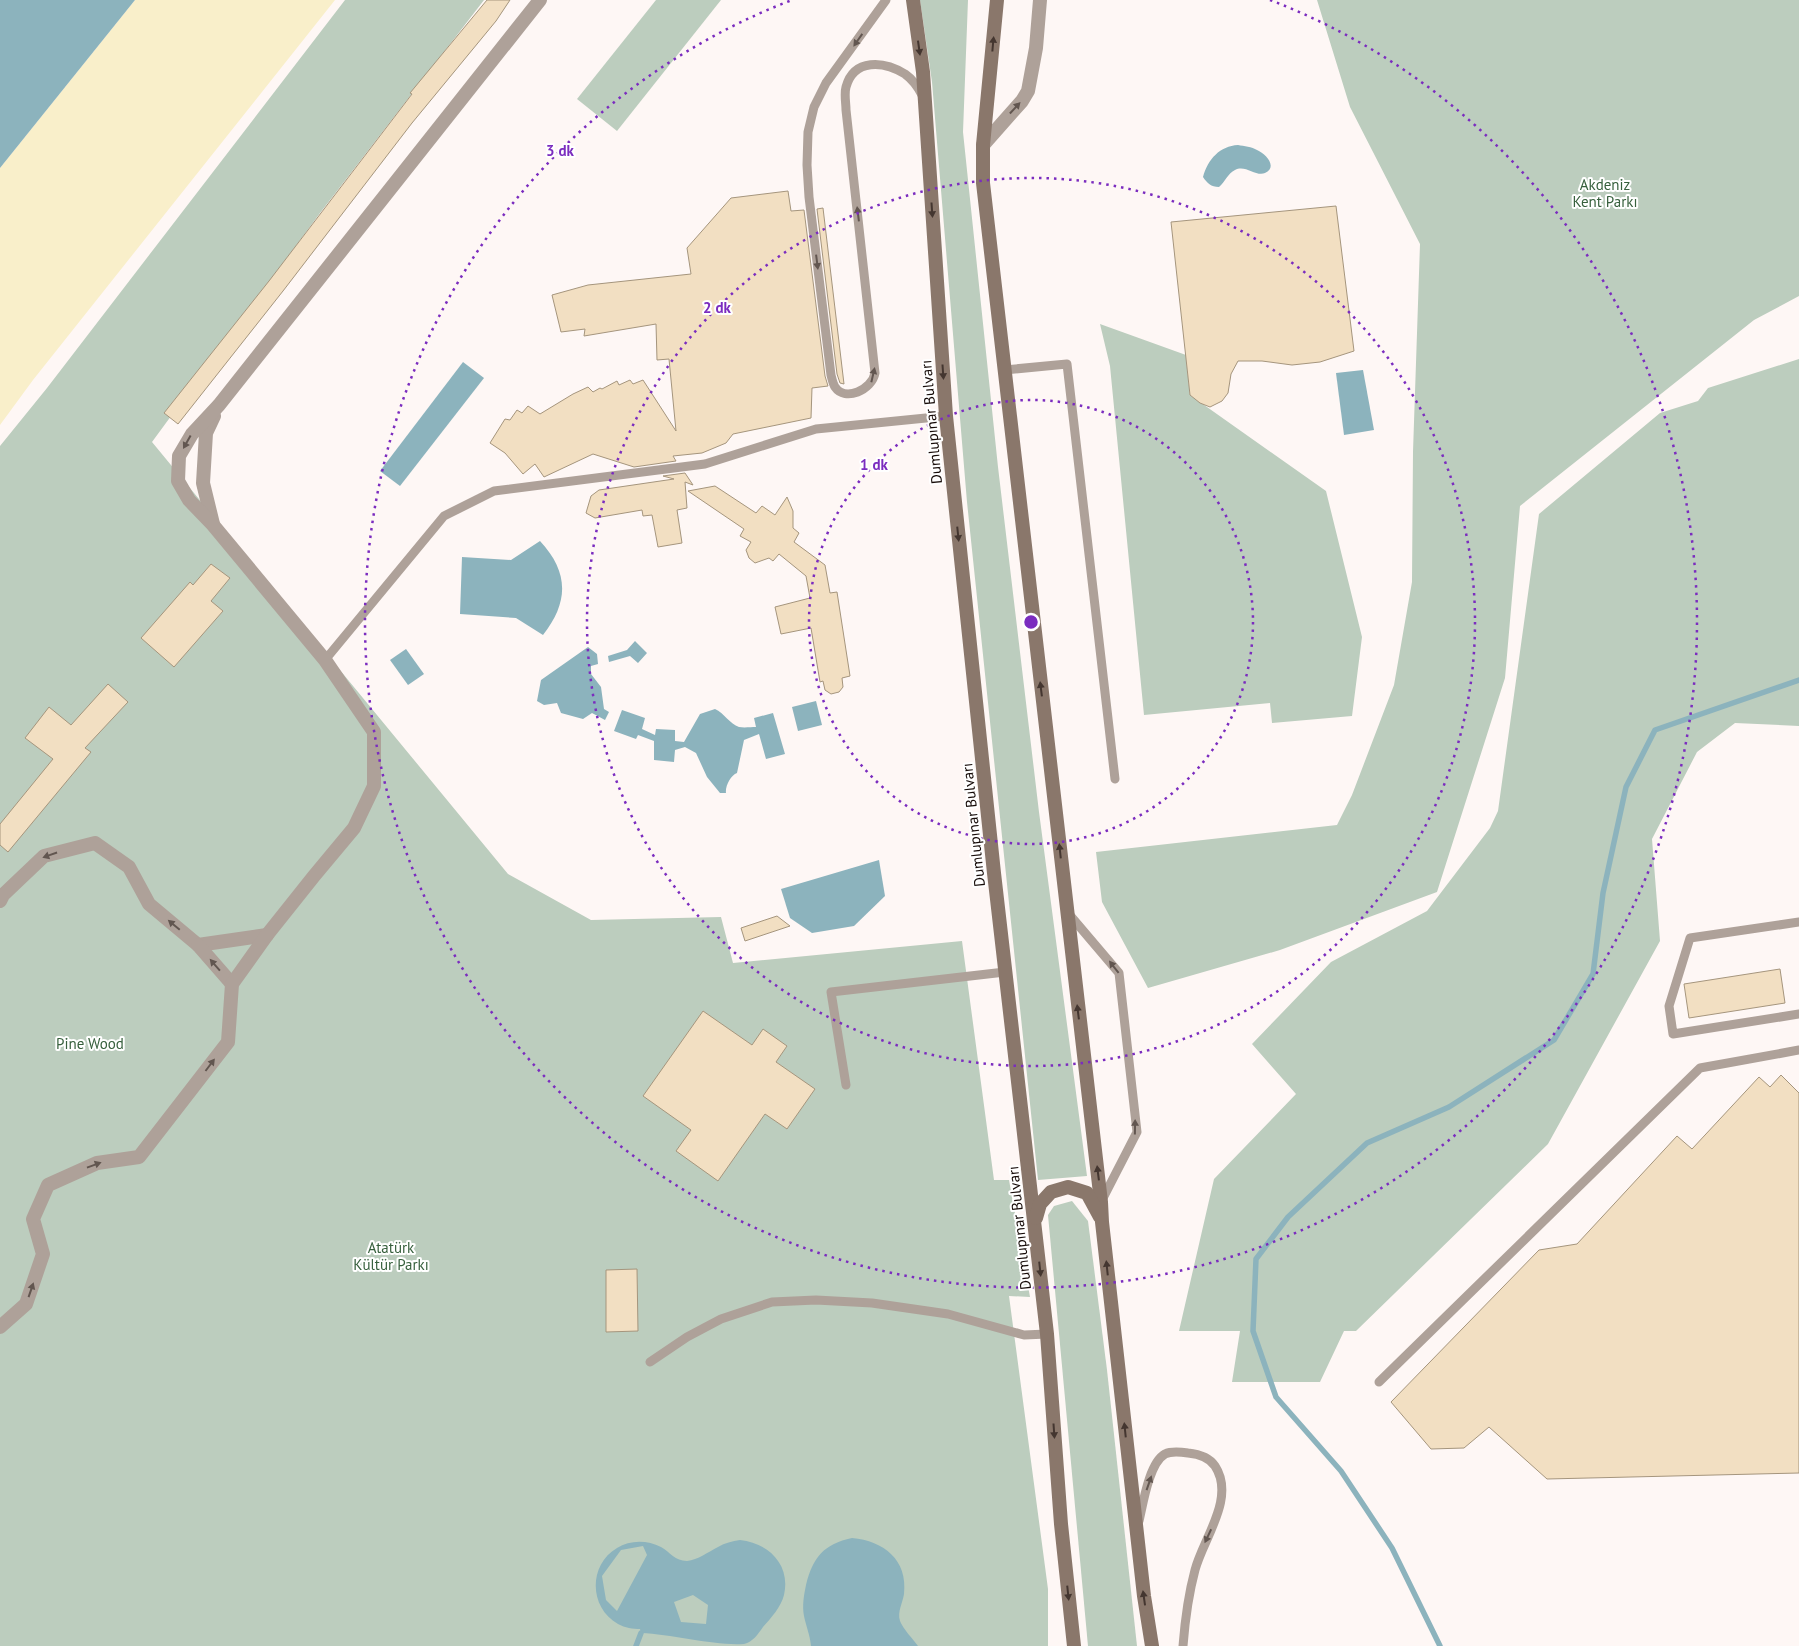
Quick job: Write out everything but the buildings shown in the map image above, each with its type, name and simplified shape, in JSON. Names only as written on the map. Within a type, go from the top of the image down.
[{"type":"main road","name":"Dumlupınar Bulvarı","points":[[912,0],[923,72],[946,416],[1005,972],[1047,1334],[1060,1524],[1074,1646]]},
{"type":"main road","points":[[997,0],[983,145],[983,183],[1101,1202],[1144,1596],[1152,1646]]},
{"type":"main road","points":[[1035,1221],[1040,1204],[1051,1192],[1068,1186],[1087,1193],[1102,1222]]},
{"type":"street","points":[[0,1327],[26,1304],[43,1254],[33,1220],[48,1185],[97,1163],[140,1157],[228,1042],[232,984],[267,935],[354,828],[374,786],[374,732],[325,660],[190,500],[178,481],[180,456],[192,434],[219,405],[540,0]]},
{"type":"street","points":[[983,145],[1022,101],[1028,91],[1036,48],[1040,0]]},
{"type":"street","points":[[213,525],[203,483],[204,455],[206,433],[219,405]]},
{"type":"street","points":[[0,901],[3,895],[44,856],[95,843],[129,867],[149,904],[198,945],[232,984]]},
{"type":"street","points":[[198,945],[267,935]]},
{"type":"lane","points":[[886,0],[826,83],[814,106],[808,132],[807,165],[809,197],[832,375],[835,388],[839,391],[847,393],[863,390],[870,384],[875,373],[846,110],[846,86],[854,72],[859,68],[876,63],[886,65],[906,74],[924,100]]},
{"type":"lane","points":[[1004,370],[1066,364],[1114,779]]},
{"type":"lane","points":[[325,660],[444,516],[494,491],[706,464],[816,429],[946,416]]},
{"type":"lane","points":[[1066,911],[1119,973],[1137,1132],[1101,1202]]},
{"type":"lane","points":[[1799,922],[1690,938],[1669,1006],[1673,1034],[1799,1014]]},
{"type":"lane","points":[[846,1085],[831,992],[1005,972]]},
{"type":"lane","points":[[1379,1382],[1700,1068],[1799,1050]]},
{"type":"lane","points":[[650,1362],[687,1337],[721,1319],[772,1302],[816,1300],[872,1302],[948,1314],[1024,1335],[1047,1334]]},
{"type":"lane","points":[[1137,1531],[1147,1487],[1157,1463],[1166,1454],[1179,1452],[1193,1453],[1202,1456],[1214,1464],[1222,1486],[1221,1501],[1216,1519],[1194,1573],[1185,1613],[1183,1646]]},
{"type":"green space","name":"Atatürk Kültür Parkı","points":[[345,0],[484,0],[320,213],[152,442],[508,874],[591,920],[721,917],[733,963],[962,941],[994,1180],[1009,1180],[1030,1297],[1009,1296],[1048,1589],[1048,1646],[0,1646],[0,446],[47,388]]},
{"type":"green space","points":[[656,0],[721,0],[617,131],[577,99]]},
{"type":"green space","points":[[920,0],[968,0],[963,132],[998,467],[1039,812],[1087,1176],[1038,1180],[967,502],[932,82]]},
{"type":"green space","name":"Akdeniz Kent Parkı","points":[[1317,0],[1799,0],[1799,296],[1754,320],[1520,506],[1505,678],[1437,892],[1280,950],[1148,988],[1102,902],[1096,852],[1337,825],[1352,795],[1394,685],[1412,582],[1413,452],[1420,244],[1350,107]]},
{"type":"green space","points":[[1100,324],[1186,355],[1190,395],[1326,491],[1362,637],[1352,716],[1272,723],[1270,703],[1144,715],[1110,366]]},
{"type":"green space","points":[[1799,359],[1799,726],[1735,723],[1697,752],[1652,839],[1660,941],[1548,1144],[1356,1331],[1344,1331],[1320,1382],[1232,1382],[1240,1331],[1179,1331],[1214,1179],[1296,1094],[1252,1044],[1331,962],[1427,911],[1490,828],[1498,811],[1539,514],[1660,413],[1698,401],[1708,388]]},
{"type":"green space","points":[[1072,1201],[1088,1221],[1107,1370],[1137,1646],[1088,1646],[1048,1215],[1054,1206]]},
{"type":"sand","points":[[135,0],[335,0],[33,380],[0,425],[0,168]]},
{"type":"water","points":[[0,0],[135,0],[0,168]]},
{"type":"water","points":[[1238,145],[1253,148],[1264,154],[1271,164],[1269,170],[1262,174],[1243,168],[1235,170],[1230,173],[1219,187],[1206,181],[1203,177],[1212,159],[1220,151]]},
{"type":"water","points":[[463,362],[484,378],[400,486],[380,471]]},
{"type":"water","points":[[1363,370],[1374,430],[1344,435],[1336,373]]},
{"type":"water","points":[[540,541],[556,564],[561,576],[562,587],[558,611],[543,635],[516,618],[460,614],[462,557],[511,560]]},
{"type":"water","points":[[635,641],[647,653],[638,663],[630,656],[609,662],[608,656],[627,650]]},
{"type":"water","points":[[588,647],[597,654],[598,664],[591,666],[591,674],[601,687],[604,709],[609,712],[605,720],[592,713],[583,719],[561,713],[557,703],[544,705],[537,701],[541,680]]},
{"type":"water","points":[[406,649],[424,674],[408,685],[390,660]]},
{"type":"water","points":[[816,701],[822,725],[798,731],[792,707]]},
{"type":"water","points":[[715,709],[736,726],[741,727],[756,727],[754,718],[773,713],[785,754],[766,759],[759,734],[744,740],[737,773],[729,781],[726,793],[720,793],[707,777],[696,753],[685,747],[675,750],[674,762],[654,760],[654,741],[638,735],[636,739],[614,731],[622,710],[645,718],[642,729],[655,735],[656,729],[675,730],[675,741],[684,742],[700,714]]},
{"type":"water","points":[[879,860],[885,896],[854,926],[812,933],[790,918],[781,889]]},
{"type":"water","points":[[852,1538],[874,1543],[884,1548],[898,1562],[904,1582],[904,1594],[899,1614],[900,1621],[918,1646],[811,1646],[803,1608],[806,1585],[812,1567],[816,1559],[827,1548]]},
{"type":"water","points":[[740,1540],[760,1546],[775,1557],[781,1565],[785,1584],[783,1599],[778,1608],[755,1637],[747,1643],[720,1643],[641,1633],[640,1629],[623,1626],[608,1617],[597,1597],[597,1575],[601,1565],[608,1555],[627,1543],[650,1543],[661,1547],[679,1560],[687,1561],[699,1557],[723,1544]],"holes":[[[643,1546],[647,1555],[617,1611],[606,1600],[602,1576],[621,1550]],[[693,1595],[708,1605],[706,1624],[681,1622],[674,1602]]]},
{"type":"waterway","points":[[1440,1646],[1392,1548],[1341,1471],[1276,1397],[1253,1331],[1256,1259],[1288,1217],[1367,1143],[1449,1107],[1554,1040],[1593,974],[1603,893],[1626,787],[1655,730],[1799,680]]},
{"type":"waterway","points":[[636,1646],[641,1633]]},
{"type":"park label","name":"Pine Wood","points":[[90,1043]]}]
